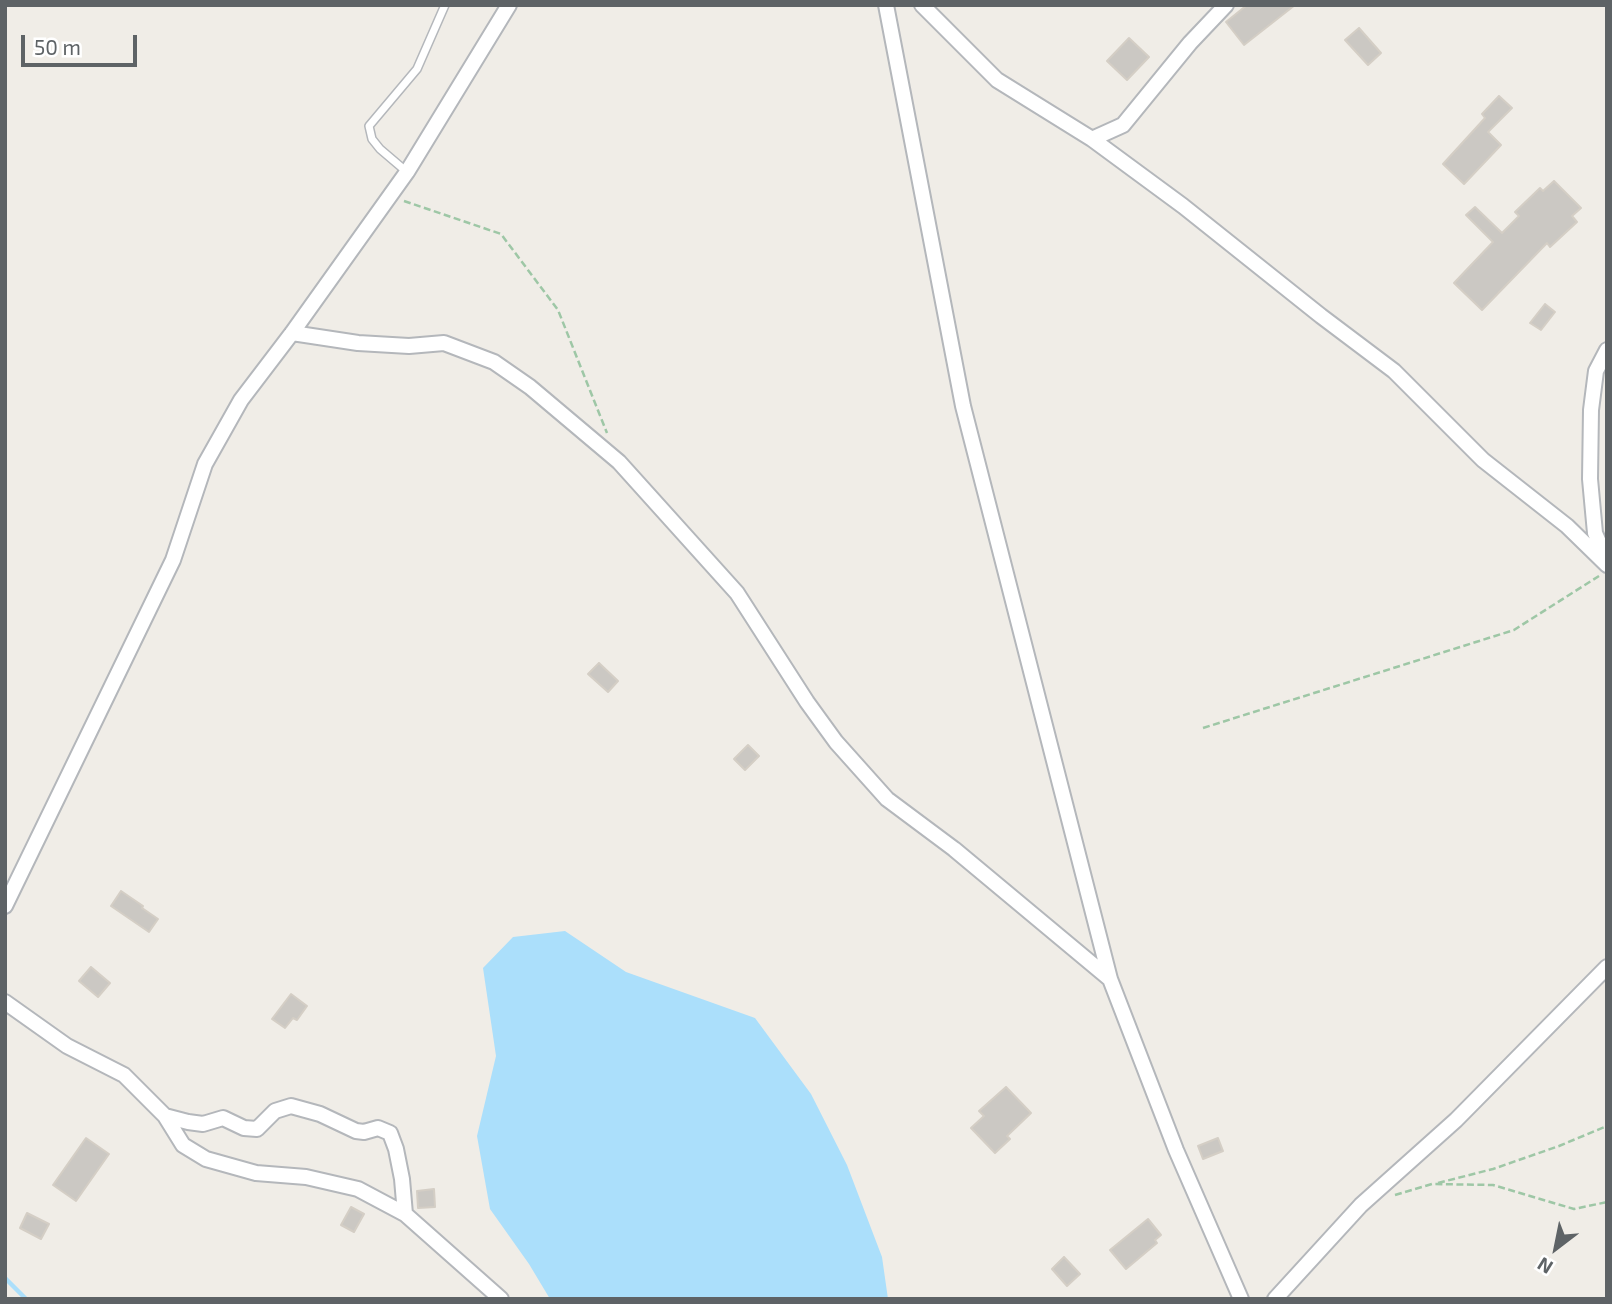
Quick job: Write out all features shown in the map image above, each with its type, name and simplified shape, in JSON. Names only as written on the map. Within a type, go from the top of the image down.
[{"type":"street","points":[[5,906],[173,560],[205,464],[241,400],[407,172],[509,5]]},
{"type":"street","points":[[886,5],[963,406],[1111,979],[1176,1150],[1241,1299]]},
{"type":"street","points":[[922,5],[997,80],[1092,139],[1183,206],[1394,371],[1483,460],[1567,526],[1607,563]]},
{"type":"street","points":[[1092,139],[1122,125],[1190,43],[1226,5]]},
{"type":"street","points":[[292,333],[358,343],[409,346],[444,343],[494,362],[530,387],[619,462],[737,593],[836,742],[887,799],[954,849],[1111,979]]},
{"type":"street","points":[[1607,350],[1596,371],[1591,410],[1590,479],[1595,533],[1607,563]]},
{"type":"street","points":[[1275,1299],[1361,1205],[1456,1120],[1607,967]]},
{"type":"street","points":[[5,1002],[67,1046],[124,1075],[165,1116],[183,1145],[206,1159],[256,1173],[306,1177],[358,1189],[405,1214],[502,1299]]},
{"type":"street","points":[[165,1116],[203,1124],[223,1118],[244,1128],[257,1129],[275,1111],[290,1106],[320,1114],[356,1131],[378,1128],[390,1133],[396,1149],[405,1214]]},
{"type":"lane","points":[[407,172],[380,149],[372,139],[369,126],[416,69],[444,5]]},
{"type":"path","points":[[389,196],[500,234],[558,310],[609,436]]},
{"type":"path","points":[[1203,728],[1514,630],[1607,570]]},
{"type":"path","points":[[1385,1198],[1493,1169],[1607,1126]]},
{"type":"path","points":[[1432,1184],[1493,1185],[1574,1209],[1607,1202]]},
{"type":"water","points":[[565,931],[626,972],[755,1018],[811,1094],[847,1165],[882,1257],[888,1299],[550,1299],[490,1209],[477,1136],[496,1056],[483,968],[513,937]]},
{"type":"building","points":[[1247,5],[1295,5],[1244,45],[1226,22]]},
{"type":"building","points":[[1359,28],[1381,53],[1368,65],[1345,40]]},
{"type":"building","points":[[1129,38],[1149,57],[1127,80],[1107,61]]},
{"type":"building","points":[[1499,96],[1512,108],[1488,132],[1501,145],[1464,184],[1443,164],[1485,118],[1482,114]]},
{"type":"building","points":[[1554,181],[1581,208],[1572,216],[1577,222],[1550,247],[1547,243],[1482,310],[1454,283],[1493,242],[1466,215],[1475,207],[1502,233],[1519,216],[1515,212],[1540,188],[1543,191]]},
{"type":"building","points":[[1545,304],[1555,312],[1541,330],[1530,323]]},
{"type":"building","points":[[599,663],[618,681],[608,692],[588,674]]},
{"type":"building","points":[[748,745],[759,756],[745,770],[734,759]]},
{"type":"building","points":[[121,891],[158,919],[149,932],[111,906]]},
{"type":"building","points":[[91,967],[110,983],[98,997],[79,981]]},
{"type":"building","points":[[291,994],[307,1006],[297,1020],[293,1018],[285,1028],[272,1019]]},
{"type":"building","points":[[1006,1087],[1031,1113],[1007,1136],[1010,1139],[995,1153],[971,1128],[984,1116],[979,1111]]},
{"type":"building","points":[[86,1138],[109,1154],[76,1201],[53,1185]]},
{"type":"building","points":[[1218,1138],[1223,1151],[1203,1159],[1198,1146]]},
{"type":"building","points":[[434,1189],[435,1207],[418,1208],[417,1191]]},
{"type":"building","points":[[351,1207],[364,1214],[354,1232],[341,1225]]},
{"type":"building","points":[[27,1213],[49,1224],[41,1239],[20,1228]]},
{"type":"building","points":[[1148,1219],[1161,1235],[1155,1240],[1157,1243],[1126,1269],[1110,1250]]},
{"type":"building","points":[[1064,1257],[1080,1274],[1067,1286],[1052,1269]]},
{"type":"waterway","points":[[5,1278],[26,1299]]}]
